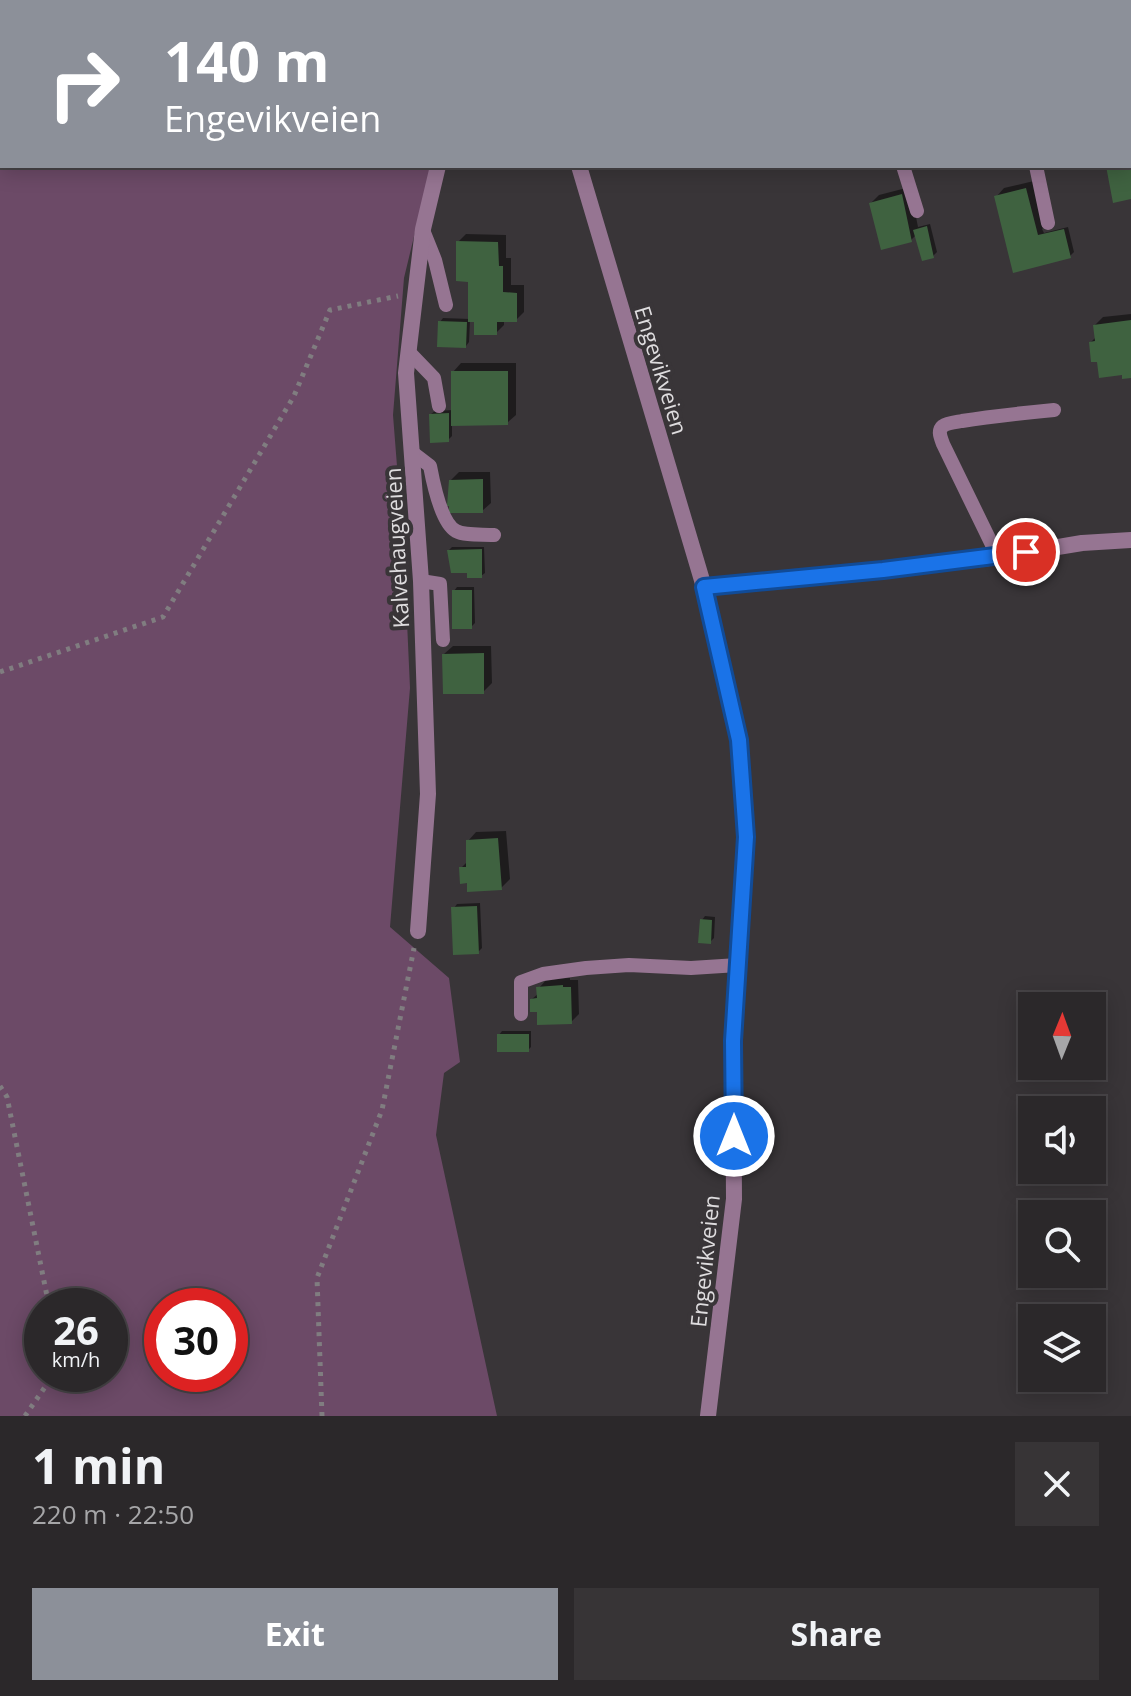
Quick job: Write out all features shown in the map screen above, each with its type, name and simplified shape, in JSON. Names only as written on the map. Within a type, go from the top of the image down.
[{"type":"street","name":"Kalvehaugveien","points":[[418,931],[428,794],[421,581],[407,397],[408,351],[423,229],[438,168]]},
{"type":"street","name":"Engevikveien","points":[[580,168],[704,587],[739,740],[746,837],[733,1041],[734,1199],[708,1416]]},
{"type":"street","points":[[704,587],[883,570],[998,557],[1082,543],[1131,540]]},
{"type":"lane","points":[[904,168],[917,211]]},
{"type":"lane","points":[[1036,168],[1048,223]]},
{"type":"lane","points":[[423,229],[435,260],[446,305]]},
{"type":"lane","points":[[408,351],[434,378],[439,406]]},
{"type":"lane","points":[[998,557],[939,433],[943,426],[986,417],[1054,410]]},
{"type":"lane","points":[[413,453],[430,466],[435,492],[450,526],[458,533],[494,535]]},
{"type":"lane","points":[[421,581],[440,584],[443,640]]},
{"type":"lane","points":[[521,1014],[521,982],[543,974],[629,965],[691,968],[738,965]]},
{"type":"path","points":[[0,672],[163,617],[294,396],[330,310],[415,293]]},
{"type":"path","points":[[322,1416],[317,1278],[382,1110],[418,931]]},
{"type":"path","points":[[0,1086],[7,1097],[45,1288]]},
{"type":"path","points":[[25,1416],[42,1392]]},
{"type":"shaded area","points":[[0,168],[431,168],[404,278],[393,415],[410,688],[390,927],[449,978],[460,1062],[444,1073],[436,1135],[497,1416],[0,1416]]},
{"type":"building","points":[[1106,168],[1131,168],[1131,199],[1113,203]]},
{"type":"building","points":[[1026,188],[1038,235],[1064,229],[1071,258],[1013,273],[994,196]]},
{"type":"building","points":[[902,194],[912,242],[881,250],[869,203]]},
{"type":"building","points":[[927,226],[934,258],[922,261],[913,230]]},
{"type":"building","points":[[456,241],[498,242],[499,266],[503,266],[503,292],[517,293],[517,322],[497,322],[497,335],[474,335],[474,322],[468,322],[468,282],[456,281]]},
{"type":"building","points":[[1131,320],[1131,378],[1122,379],[1122,375],[1099,378],[1097,362],[1091,362],[1089,342],[1095,341],[1093,325]]},
{"type":"building","points":[[438,321],[467,322],[466,348],[437,347]]},
{"type":"building","points":[[451,371],[508,371],[508,425],[451,426]]},
{"type":"building","points":[[449,413],[449,442],[430,443],[429,414]]},
{"type":"building","points":[[483,479],[483,513],[449,513],[449,480]]},
{"type":"building","points":[[482,549],[482,578],[467,578],[467,573],[451,573],[447,550]]},
{"type":"building","points":[[452,590],[472,590],[472,629],[452,629]]},
{"type":"building","points":[[484,653],[484,694],[443,694],[442,654]]},
{"type":"building","points":[[498,838],[502,890],[467,892],[467,883],[460,884],[459,867],[466,867],[466,840]]},
{"type":"building","points":[[477,906],[479,954],[453,955],[451,907]]},
{"type":"building","points":[[700,919],[712,920],[711,944],[698,943]]},
{"type":"building","points":[[536,987],[571,987],[572,1024],[537,1025],[537,1012],[530,1012],[530,999],[537,998]]},
{"type":"building","points":[[497,1034],[529,1034],[529,1052],[497,1052]]},
{"type":"route","points":[[734,1136],[733,1041],[746,837],[739,740],[704,587],[883,570],[1026,552]]}]
